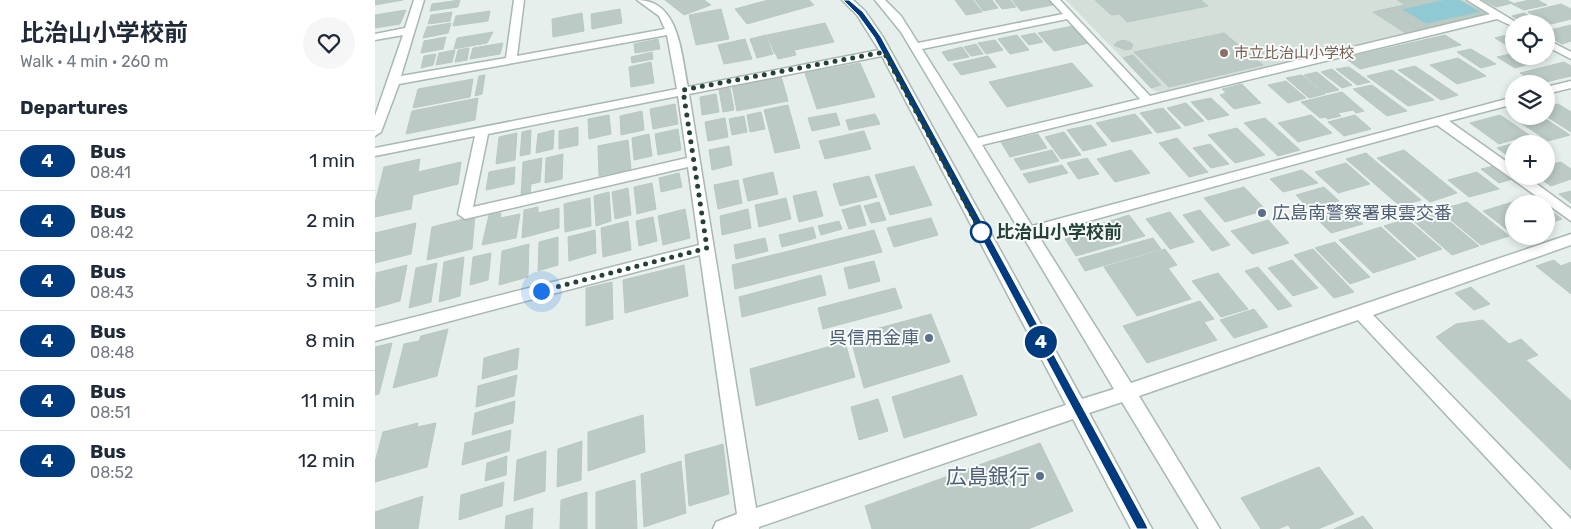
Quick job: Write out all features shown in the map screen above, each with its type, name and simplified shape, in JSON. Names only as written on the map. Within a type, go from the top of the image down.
[{"type":"street","points":[[375,132],[394,81],[419,0]]},
{"type":"street","points":[[511,60],[519,0]]},
{"type":"street","points":[[642,0],[663,14],[671,31],[683,90],[749,525]]},
{"type":"street","points":[[847,0],[870,25],[1141,529]]},
{"type":"street","points":[[880,0],[897,18],[1210,529]]},
{"type":"street","points":[[1055,0],[1148,101]]},
{"type":"street","points":[[1473,0],[1505,19]]},
{"type":"street","points":[[914,47],[1069,16]]},
{"type":"street","points":[[974,143],[1500,16]]},
{"type":"street","points":[[375,37],[408,31]]},
{"type":"street","points":[[394,81],[671,31]]},
{"type":"street","points":[[1555,47],[1571,56]]},
{"type":"street","points":[[375,152],[884,52]]},
{"type":"street","points":[[1555,88],[1571,84]]},
{"type":"street","points":[[1028,232],[1505,102]]},
{"type":"street","points":[[1439,120],[1505,168]]},
{"type":"street","points":[[482,131],[465,214],[694,161]]},
{"type":"street","points":[[1529,185],[1571,216]]},
{"type":"street","points":[[723,529],[749,525],[1571,239]]},
{"type":"street","points":[[375,334],[707,248]]},
{"type":"street","points":[[1361,313],[1567,529]]},
{"type":"shaded area","name":"市立比治山小学校","points":[[1066,0],[1466,0],[1492,15],[1161,92],[1154,91]]},
{"type":"water","points":[[1442,0],[1460,0],[1481,12],[1426,24],[1401,9]]},
{"type":"building","points":[[375,0],[403,0],[375,5]]},
{"type":"building","points":[[460,0],[458,7],[430,11],[432,4]]},
{"type":"building","points":[[665,0],[704,0],[711,5],[684,15]]},
{"type":"building","points":[[768,0],[809,0],[814,5],[747,24],[735,9]]},
{"type":"building","points":[[955,0],[973,0],[982,12],[966,15]]},
{"type":"building","points":[[975,0],[992,0],[998,8],[983,11]]},
{"type":"building","points":[[995,0],[1010,0],[1016,7],[1002,9]]},
{"type":"building","points":[[1012,0],[1049,0],[1053,5],[1021,11]]},
{"type":"building","points":[[1095,0],[1201,0],[1208,6],[1127,22],[1119,14],[1111,15]]},
{"type":"building","points":[[1397,0],[1442,0],[1401,9],[1426,24],[1481,12],[1460,0],[1490,15],[1421,31],[1386,9],[1405,5]]},
{"type":"building","points":[[1483,0],[1507,0],[1513,3],[1496,7]]},
{"type":"building","points":[[1538,0],[1547,5],[1524,10],[1512,4]]},
{"type":"building","points":[[1561,4],[1571,9],[1571,19],[1555,23],[1555,15],[1534,15],[1528,12]]},
{"type":"building","points":[[620,9],[622,23],[592,29],[591,14]]},
{"type":"building","points":[[721,9],[729,39],[696,45],[689,15]]},
{"type":"building","points":[[1386,9],[1421,31],[1407,34],[1373,12]]},
{"type":"building","points":[[406,10],[400,24],[375,28],[375,15]]},
{"type":"building","points":[[490,11],[488,21],[453,26],[456,16]]},
{"type":"building","points":[[452,12],[450,21],[428,24],[431,15]]},
{"type":"building","points":[[582,13],[584,31],[553,37],[552,19]]},
{"type":"building","points":[[451,23],[448,33],[423,38],[427,27]]},
{"type":"building","points":[[825,23],[834,42],[775,54],[767,35]]},
{"type":"building","points":[[1571,25],[1571,41],[1562,44],[1555,40],[1555,29]]},
{"type":"building","points":[[1073,26],[1089,43],[1054,51],[1038,33]]},
{"type":"building","points":[[493,32],[487,43],[454,49],[457,38]]},
{"type":"building","points":[[1035,33],[1043,42],[1029,45],[1021,36]]},
{"type":"building","points":[[1224,33],[1263,65],[1169,87],[1134,52]]},
{"type":"building","points":[[766,35],[773,54],[757,58],[750,39]]},
{"type":"building","points":[[1017,35],[1029,50],[1010,54],[998,39]]},
{"type":"building","points":[[1445,35],[1461,45],[1360,69],[1345,58]]},
{"type":"building","points":[[1505,35],[1505,44],[1495,38]]},
{"type":"building","points":[[446,37],[443,49],[421,53],[424,41]]},
{"type":"building","points":[[658,39],[660,49],[635,53],[634,44]]},
{"type":"building","points":[[745,39],[752,59],[724,64],[718,45]]},
{"type":"building","points":[[995,40],[1003,50],[986,54],[978,43]]},
{"type":"building","points":[[1123,40],[1133,45],[1131,49],[1125,50],[1114,45]]},
{"type":"building","points":[[503,43],[500,54],[470,59],[473,48]]},
{"type":"building","points":[[976,44],[983,54],[971,56],[964,47]]},
{"type":"building","points":[[1264,46],[1271,52],[1259,54],[1253,49]]},
{"type":"building","points":[[962,47],[969,57],[948,61],[942,52]]},
{"type":"building","points":[[469,48],[467,60],[455,62],[458,50]]},
{"type":"building","points":[[1471,49],[1496,64],[1481,68],[1457,52]]},
{"type":"building","points":[[455,50],[452,62],[436,65],[439,53]]},
{"type":"building","points":[[794,50],[796,55],[778,59],[776,54]]},
{"type":"building","points":[[652,52],[653,59],[632,63],[631,57]]},
{"type":"building","points":[[436,54],[433,65],[421,68],[424,56]]},
{"type":"building","points":[[1133,55],[1161,85],[1151,88],[1123,58]]},
{"type":"building","points":[[1505,55],[1505,62],[1497,57]]},
{"type":"building","points":[[988,56],[996,67],[961,75],[953,64]]},
{"type":"building","points":[[1458,58],[1486,76],[1457,84],[1430,65]]},
{"type":"building","points":[[651,62],[654,83],[631,87],[629,67]]},
{"type":"building","points":[[1564,62],[1571,66],[1571,76],[1555,80],[1555,75],[1523,75],[1520,73],[1555,65]]},
{"type":"building","points":[[860,63],[875,97],[817,109],[805,73]]},
{"type":"building","points":[[1072,63],[1093,86],[1007,107],[989,82]]},
{"type":"building","points":[[1510,65],[1526,65],[1515,68]]},
{"type":"building","points":[[1415,66],[1458,95],[1441,100],[1398,70]]},
{"type":"building","points":[[1349,67],[1370,82],[1357,85],[1336,69]]},
{"type":"building","points":[[1332,69],[1352,85],[1342,88],[1321,72]]},
{"type":"building","points":[[1392,70],[1434,100],[1408,106],[1367,76]]},
{"type":"building","points":[[1317,72],[1339,90],[1325,93],[1304,75]]},
{"type":"building","points":[[485,75],[482,94],[475,96],[479,76]]},
{"type":"building","points":[[1302,75],[1325,94],[1309,98],[1286,78]]},
{"type":"building","points":[[781,76],[788,101],[737,111],[732,85]]},
{"type":"building","points":[[473,79],[470,97],[413,108],[418,89]]},
{"type":"building","points":[[1286,81],[1306,98],[1288,103],[1268,85]]},
{"type":"building","points":[[1242,84],[1261,103],[1234,109],[1220,95],[1226,93],[1222,89]]},
{"type":"building","points":[[1372,85],[1407,111],[1387,116],[1353,89]]},
{"type":"building","points":[[730,88],[734,110],[723,112],[719,90]]},
{"type":"building","points":[[1342,92],[1364,111],[1356,113],[1353,110],[1338,113],[1341,116],[1328,119],[1325,117],[1320,118],[1301,102]]},
{"type":"building","points":[[716,94],[719,112],[702,115],[700,97]]},
{"type":"building","points":[[478,98],[475,120],[406,134],[412,111]]},
{"type":"building","points":[[1211,98],[1229,115],[1208,120],[1191,102]]},
{"type":"building","points":[[1186,103],[1204,121],[1185,126],[1167,108]]},
{"type":"building","points":[[675,104],[678,124],[653,129],[650,109]]},
{"type":"building","points":[[1558,104],[1571,112],[1571,132],[1555,122],[1555,105]]},
{"type":"building","points":[[788,105],[800,148],[775,153],[764,110]]},
{"type":"building","points":[[1163,108],[1181,128],[1157,133],[1140,113]]},
{"type":"building","points":[[642,111],[644,130],[621,135],[620,116]]},
{"type":"building","points":[[761,112],[765,129],[750,132],[747,115]]},
{"type":"building","points":[[836,113],[840,125],[812,131],[808,118]]},
{"type":"building","points":[[875,114],[880,124],[849,130],[846,120]]},
{"type":"building","points":[[1135,114],[1152,133],[1112,142],[1096,123]]},
{"type":"building","points":[[609,115],[611,134],[589,139],[588,119]]},
{"type":"building","points":[[1311,115],[1332,133],[1298,142],[1278,123]]},
{"type":"building","points":[[1355,115],[1371,129],[1344,136],[1328,122]]},
{"type":"building","points":[[1500,115],[1505,118],[1505,125],[1515,125],[1529,135],[1505,135],[1505,142],[1499,144],[1470,123]]},
{"type":"building","points":[[744,116],[747,132],[732,135],[729,119]]},
{"type":"building","points":[[725,118],[728,137],[708,141],[705,122]]},
{"type":"building","points":[[1265,118],[1300,150],[1278,156],[1244,123]]},
{"type":"building","points":[[1091,125],[1107,145],[1083,151],[1067,130]]},
{"type":"building","points":[[1524,125],[1555,125],[1570,135],[1555,139],[1555,135],[1539,135]]},
{"type":"building","points":[[578,127],[578,145],[559,149],[559,131]]},
{"type":"building","points":[[1237,128],[1265,155],[1235,163],[1208,135]]},
{"type":"building","points":[[678,129],[681,150],[658,155],[655,134]]},
{"type":"building","points":[[531,130],[530,154],[520,156],[522,132]]},
{"type":"building","points":[[554,130],[553,149],[536,153],[538,134]]},
{"type":"building","points":[[864,131],[871,149],[825,159],[819,141]]},
{"type":"building","points":[[1064,132],[1081,155],[1061,159],[1045,137]]},
{"type":"building","points":[[517,133],[515,160],[496,164],[499,137]]},
{"type":"building","points":[[649,134],[652,156],[634,160],[632,138]]},
{"type":"building","points":[[1038,134],[1047,148],[1010,157],[1001,142]]},
{"type":"building","points":[[1177,138],[1208,172],[1189,177],[1159,143]]},
{"type":"building","points":[[628,140],[631,169],[599,176],[598,146]]},
{"type":"building","points":[[1210,144],[1229,164],[1211,168],[1193,148]]},
{"type":"building","points":[[729,146],[732,165],[712,170],[709,150]]},
{"type":"building","points":[[1505,146],[1505,154],[1497,148]]},
{"type":"building","points":[[1052,150],[1059,161],[1021,170],[1014,159]]},
{"type":"building","points":[[1131,150],[1150,173],[1115,182],[1097,159]]},
{"type":"building","points":[[1404,150],[1457,193],[1430,202],[1377,158]]},
{"type":"building","points":[[1366,153],[1421,200],[1400,206],[1346,159]]},
{"type":"building","points":[[563,154],[562,179],[545,183],[546,158]]},
{"type":"building","points":[[542,158],[540,182],[531,184],[530,194],[521,196],[523,162]]},
{"type":"building","points":[[1087,158],[1099,174],[1078,179],[1067,163]]},
{"type":"building","points":[[420,159],[418,172],[461,162],[458,184],[413,195],[411,209],[375,217],[375,203],[384,167]]},
{"type":"building","points":[[1561,162],[1571,169],[1571,179],[1555,185],[1555,164]]},
{"type":"building","points":[[1346,163],[1370,184],[1338,193],[1315,172]]},
{"type":"building","points":[[1062,165],[1068,173],[1029,183],[1023,174]]},
{"type":"building","points":[[914,166],[932,205],[890,215],[875,175]]},
{"type":"building","points":[[1494,166],[1505,174],[1505,181],[1499,183],[1481,169]]},
{"type":"building","points":[[515,167],[514,184],[486,190],[489,172]]},
{"type":"building","points":[[1302,170],[1318,183],[1283,192],[1270,179]]},
{"type":"building","points":[[773,172],[778,194],[748,201],[743,179]]},
{"type":"building","points":[[1477,172],[1499,189],[1469,197],[1448,180]]},
{"type":"building","points":[[679,173],[682,187],[661,192],[659,178]]},
{"type":"building","points":[[869,176],[877,197],[840,206],[833,184]]},
{"type":"building","points":[[738,180],[742,203],[718,209],[714,185]]},
{"type":"building","points":[[652,183],[656,209],[637,214],[634,187]]},
{"type":"building","points":[[1244,187],[1266,210],[1225,222],[1204,198]]},
{"type":"building","points":[[1324,187],[1339,201],[1310,210],[1296,195]]},
{"type":"building","points":[[628,188],[631,215],[615,219],[612,192]]},
{"type":"building","points":[[816,191],[823,216],[799,222],[793,196]]},
{"type":"building","points":[[1571,191],[1571,203],[1559,194]]},
{"type":"building","points":[[609,192],[611,221],[596,226],[594,196]]},
{"type":"building","points":[[590,198],[591,226],[565,232],[564,204]]},
{"type":"building","points":[[786,198],[791,219],[759,227],[755,205]]},
{"type":"building","points":[[879,202],[886,220],[871,223],[864,206]]},
{"type":"building","points":[[1467,202],[1505,233],[1505,237],[1481,245],[1439,210]]},
{"type":"building","points":[[1505,204],[1505,228],[1483,211]]},
{"type":"building","points":[[860,205],[866,225],[849,229],[842,210]]},
{"type":"building","points":[[538,207],[538,213],[559,208],[559,228],[522,238],[524,210]]},
{"type":"building","points":[[1346,208],[1363,224],[1331,233],[1315,217]]},
{"type":"building","points":[[685,209],[690,238],[663,245],[658,216]]},
{"type":"building","points":[[748,209],[751,228],[722,235],[720,216]]},
{"type":"building","points":[[1200,210],[1230,245],[1212,251],[1183,215]]},
{"type":"building","points":[[1436,210],[1479,246],[1452,255],[1410,218]]},
{"type":"building","points":[[1170,212],[1194,242],[1170,249],[1146,219]]},
{"type":"building","points":[[501,213],[500,218],[520,214],[516,238],[482,245],[489,215]]},
{"type":"building","points":[[1555,214],[1562,219],[1555,221]]},
{"type":"building","points":[[1129,215],[1145,236],[1076,256],[1065,239],[1066,235]]},
{"type":"building","points":[[475,216],[472,249],[427,260],[432,227]]},
{"type":"building","points":[[653,217],[657,241],[639,246],[636,221]]},
{"type":"building","points":[[931,218],[938,235],[894,247],[887,228]]},
{"type":"building","points":[[1407,219],[1442,249],[1418,257],[1384,226]]},
{"type":"building","points":[[1268,220],[1289,243],[1252,254],[1231,231]]},
{"type":"building","points":[[628,221],[631,250],[603,257],[601,228]]},
{"type":"building","points":[[839,221],[842,229],[821,235],[818,226]]},
{"type":"building","points":[[416,223],[411,254],[375,263],[375,233]]},
{"type":"building","points":[[813,227],[816,238],[782,247],[779,235]]},
{"type":"building","points":[[1381,227],[1416,259],[1373,273],[1339,240]]},
{"type":"building","points":[[595,230],[596,253],[569,261],[568,237]]},
{"type":"building","points":[[874,230],[882,252],[735,289],[732,265]]},
{"type":"building","points":[[558,237],[558,265],[538,271],[539,242]]},
{"type":"building","points":[[765,238],[768,251],[736,259],[734,245]]},
{"type":"building","points":[[1153,238],[1161,249],[1085,271],[1078,259]]},
{"type":"building","points":[[1335,242],[1370,277],[1350,284],[1315,248]]},
{"type":"building","points":[[529,244],[528,277],[499,285],[502,251]]},
{"type":"building","points":[[1165,249],[1177,265],[1168,268],[1191,299],[1137,316],[1104,267]]},
{"type":"building","points":[[1313,249],[1354,292],[1334,298],[1294,255]]},
{"type":"building","points":[[491,253],[488,280],[470,285],[473,257]]},
{"type":"building","points":[[464,257],[460,296],[439,302],[444,262]]},
{"type":"building","points":[[1292,260],[1318,288],[1293,296],[1268,268]]},
{"type":"building","points":[[1554,260],[1561,266],[1571,262],[1571,294],[1536,266]]},
{"type":"building","points":[[874,261],[880,281],[849,289],[844,268]]},
{"type":"building","points":[[437,263],[431,302],[409,308],[416,268]]},
{"type":"building","points":[[407,265],[400,301],[375,308],[376,273]]},
{"type":"building","points":[[684,265],[688,296],[625,313],[623,280]]},
{"type":"building","points":[[1258,267],[1292,306],[1278,310],[1245,271]]},
{"type":"building","points":[[1218,273],[1248,309],[1221,317],[1192,281]]},
{"type":"building","points":[[821,275],[826,295],[742,317],[739,297]]},
{"type":"building","points":[[612,282],[613,319],[586,326],[586,288]]},
{"type":"building","points":[[1471,287],[1490,304],[1474,310],[1455,293]]},
{"type":"building","points":[[895,288],[902,308],[823,329],[818,308]]},
{"type":"building","points":[[1200,301],[1214,319],[1204,322],[1217,340],[1147,363],[1123,326]]},
{"type":"building","points":[[1254,309],[1268,327],[1234,338],[1220,320]]},
{"type":"building","points":[[931,314],[950,362],[864,388],[850,336]]},
{"type":"building","points":[[1483,320],[1509,344],[1521,339],[1538,355],[1526,360],[1571,401],[1571,470],[1436,337],[1456,324]]},
{"type":"building","points":[[448,329],[437,376],[393,388],[404,344],[419,341],[421,336]]},
{"type":"building","points":[[845,342],[855,377],[756,406],[750,369]]},
{"type":"building","points":[[392,343],[379,394],[375,395],[375,347]]},
{"type":"building","points":[[519,348],[517,369],[482,379],[484,358]]},
{"type":"building","points":[[517,375],[514,396],[476,407],[478,386]]},
{"type":"building","points":[[962,375],[977,415],[904,438],[892,397]]},
{"type":"building","points":[[878,399],[888,431],[859,440],[851,407]]},
{"type":"building","points":[[515,401],[513,423],[472,435],[475,413]]},
{"type":"building","points":[[643,415],[645,452],[588,471],[588,432]]},
{"type":"building","points":[[418,423],[417,427],[436,423],[427,467],[375,482],[375,462],[383,432]]},
{"type":"building","points":[[511,430],[509,451],[462,465],[465,443]]},
{"type":"building","points":[[582,441],[581,480],[557,487],[558,449]]},
{"type":"building","points":[[1040,443],[1073,511],[1028,529],[872,529],[865,506]]},
{"type":"building","points":[[723,444],[729,494],[689,506],[685,455]]},
{"type":"building","points":[[546,451],[545,491],[514,501],[517,460]]},
{"type":"building","points":[[507,456],[506,475],[485,481],[487,463]]},
{"type":"building","points":[[681,461],[686,513],[644,527],[641,474]]},
{"type":"building","points":[[1319,467],[1354,514],[1318,529],[1291,529],[1288,525],[1278,529],[1261,529],[1241,498]]},
{"type":"building","points":[[635,480],[637,529],[596,529],[596,492]]},
{"type":"building","points":[[504,482],[502,506],[459,520],[461,495]]},
{"type":"building","points":[[587,492],[587,529],[560,529],[561,500]]},
{"type":"building","points":[[423,496],[418,529],[375,529],[375,512]]},
{"type":"building","points":[[533,508],[532,529],[505,529],[506,516]]},
{"type":"building","points":[[1363,516],[1373,529],[1334,529]]},
{"type":"bus line","name":"4","points":[[847,0],[861,13],[877,37],[1141,529]]},
{"type":"place","name":"市立比治山小学校","points":[[1224,53]]},
{"type":"place","name":"広島南警察署東雲交番","points":[[1262,213]]},
{"type":"place","name":"比治山小学校前","points":[[981,232]]},
{"type":"place","name":"呉信用金庫","points":[[929,338]]},
{"type":"place","name":"広島銀行","points":[[1040,476]]},
{"type":"route","points":[[541,291],[707,248],[683,90],[884,52],[981,232]]}]
